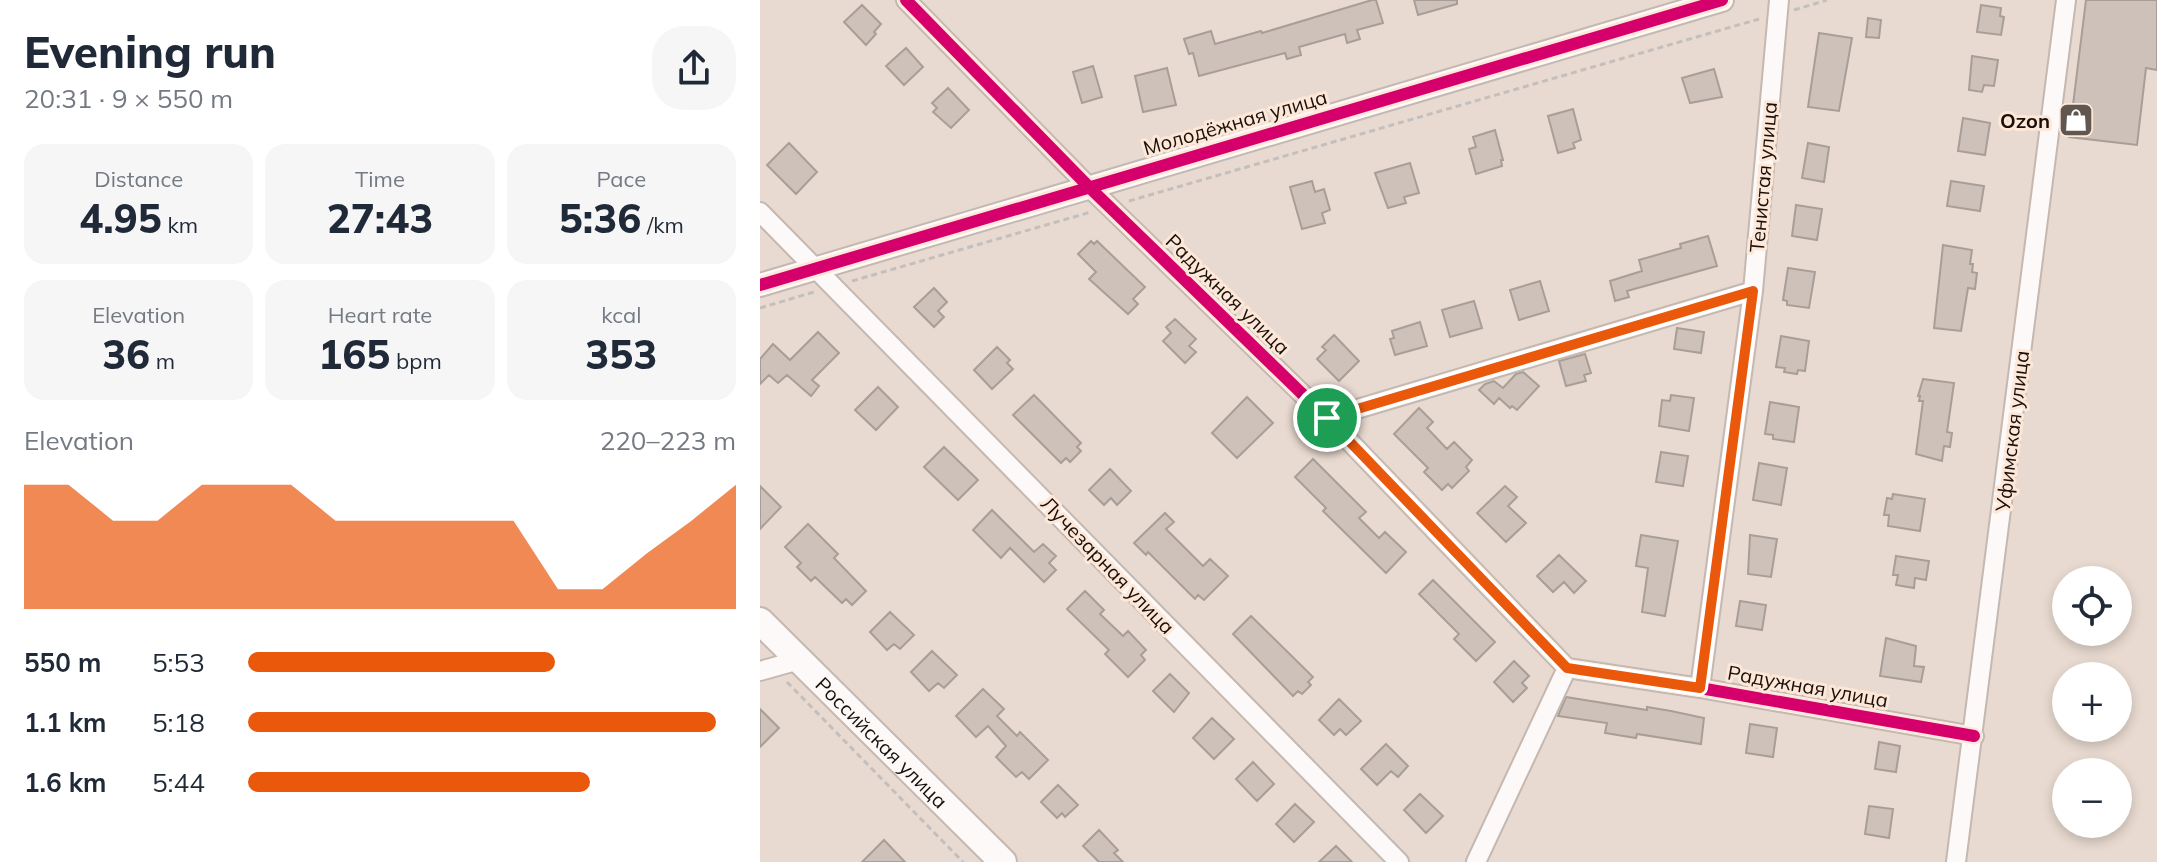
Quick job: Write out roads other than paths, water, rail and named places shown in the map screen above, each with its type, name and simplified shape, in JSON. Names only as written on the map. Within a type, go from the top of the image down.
[{"type":"main road","name":"Российская улица","points":[[760,621],[1003,862]]},
{"type":"street","name":"Радужная улица","points":[[906,0],[1109,207],[1327,418],[1567,668],[1974,736]]},
{"type":"street","name":"Молодёжная улица","points":[[760,285],[1722,0]]},
{"type":"street","name":"Уфимская улица","points":[[1956,862],[2066,0]]},
{"type":"street","name":"Тенистая улица","points":[[1700,688],[1753,291],[1779,7]]},
{"type":"street","name":"Лучезарная улица","points":[[760,212],[1399,862]]},
{"type":"street","points":[[1327,418],[1753,291]]},
{"type":"street","points":[[766,669],[799,660]]},
{"type":"street","points":[[1476,862],[1567,668]]},
{"type":"place","name":"Ozon","points":[[2076,120]]}]
